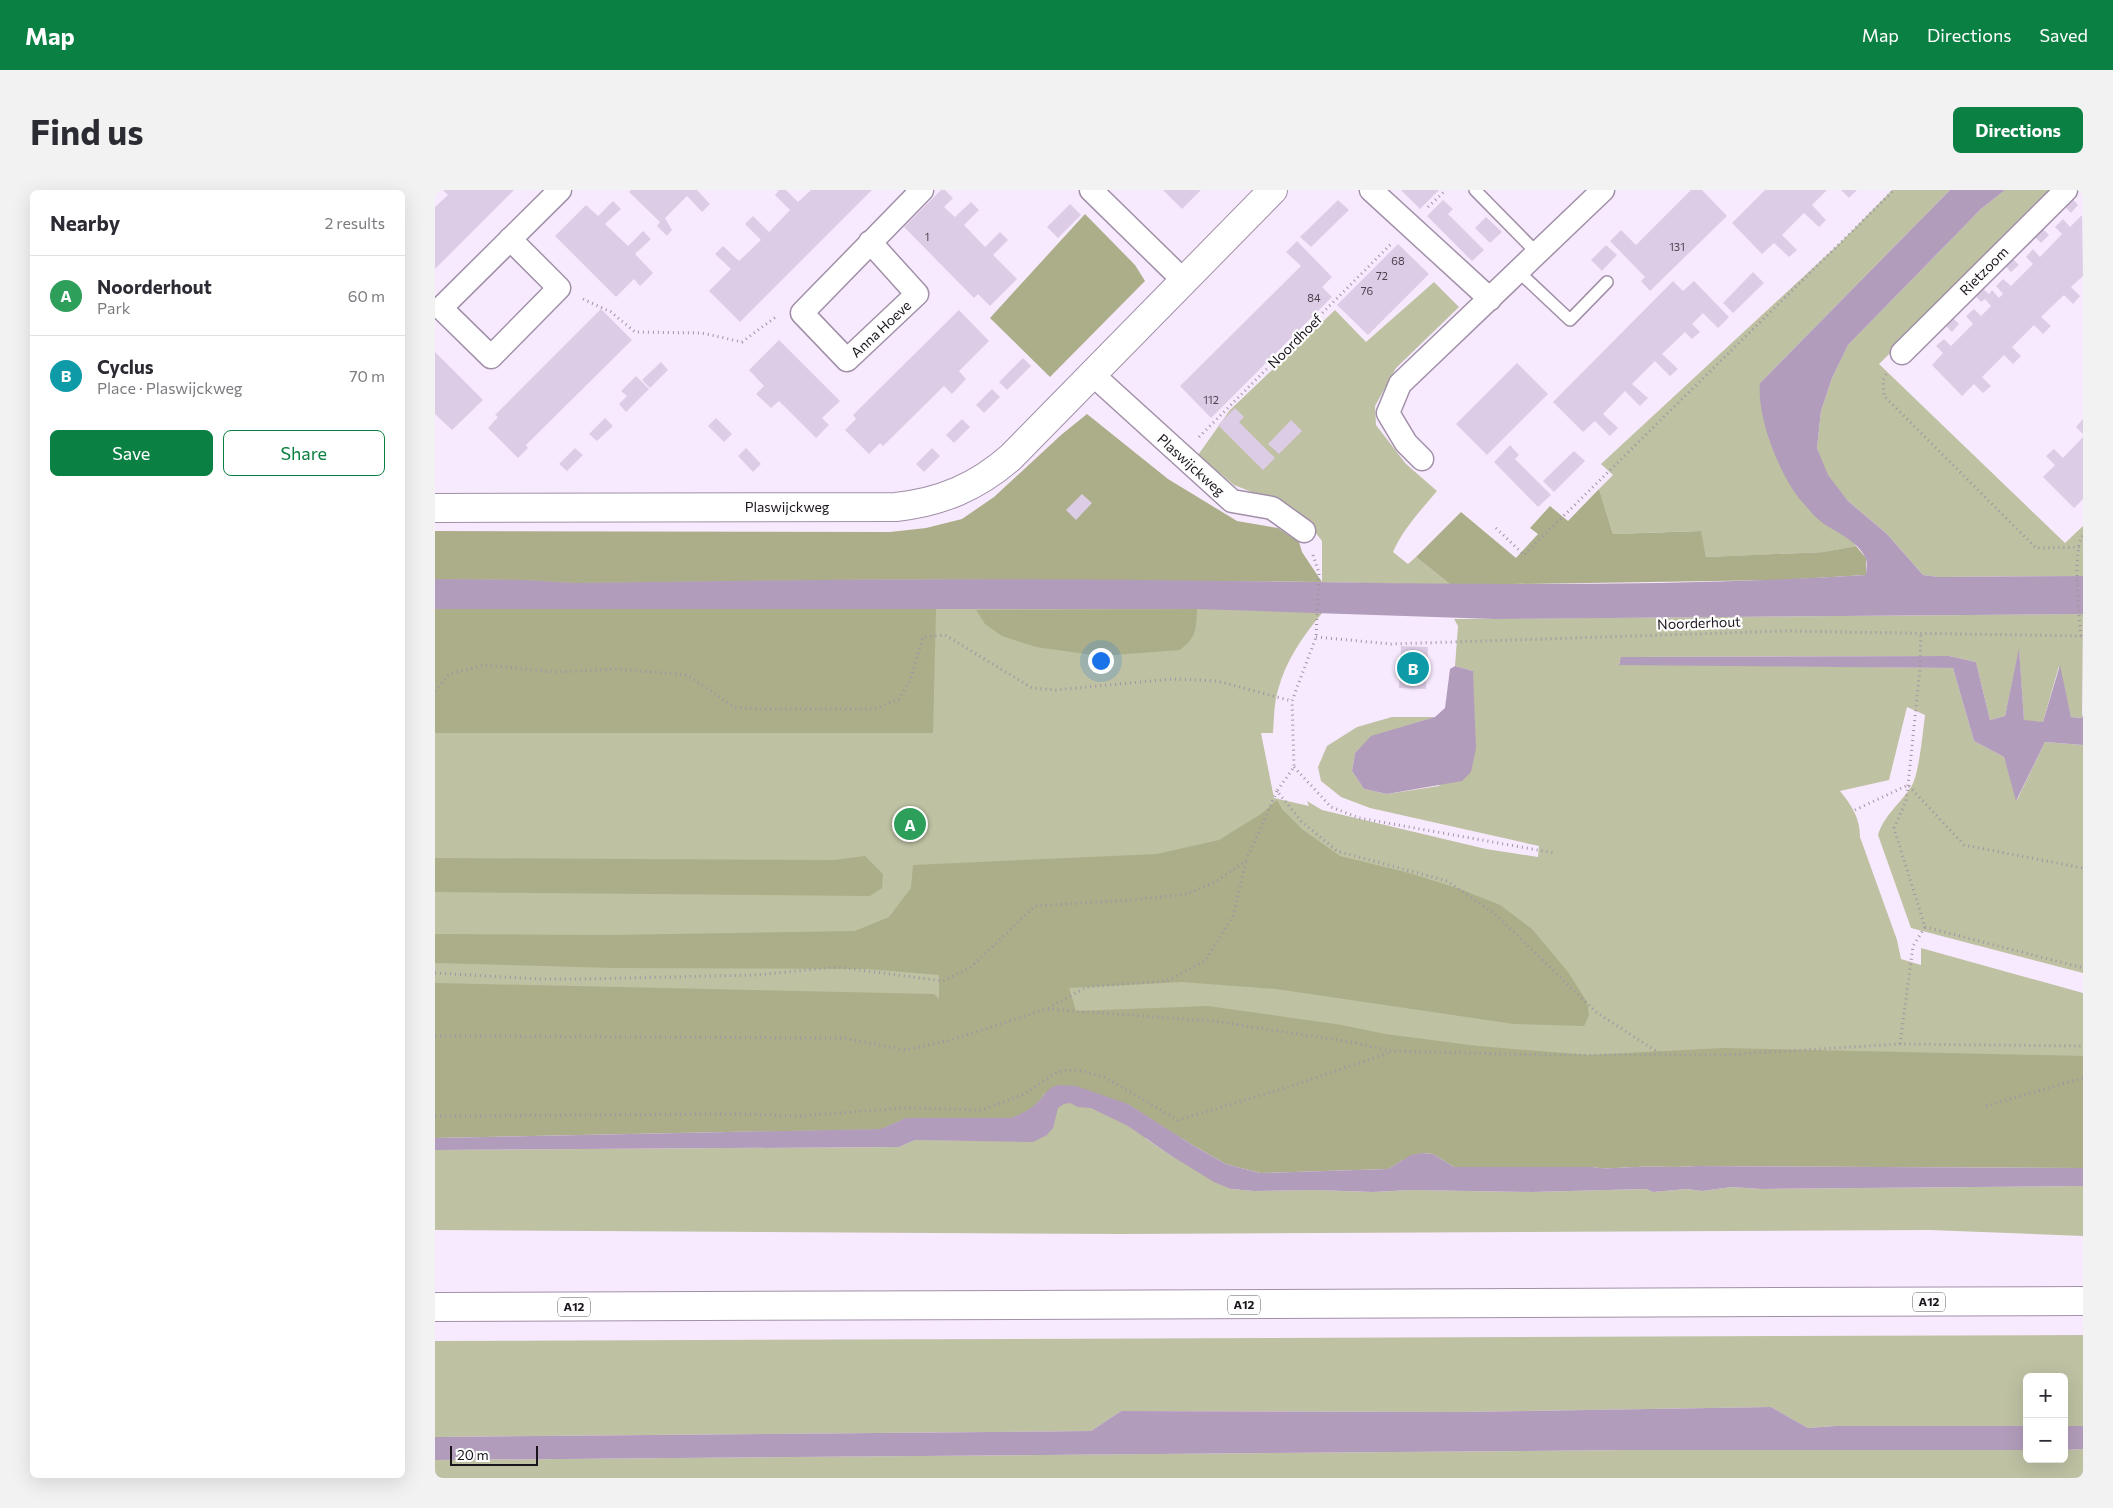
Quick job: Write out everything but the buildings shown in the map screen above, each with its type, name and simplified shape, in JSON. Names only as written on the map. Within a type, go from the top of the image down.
[{"type":"main road","name":"Plaswijckweg","points":[[435,508],[896,507],[922,504],[972,486],[993,472],[1273,190]]},
{"type":"main road","name":"A12","points":[[435,1307],[2083,1301]]},
{"type":"street","points":[[510,239],[559,288],[491,357],[441,308],[510,239],[560,190]]},
{"type":"street","points":[[801,313],[922,190]]},
{"type":"street","points":[[1091,190],[1183,280]]},
{"type":"street","points":[[1371,190],[1489,299]]},
{"type":"street","points":[[1422,459],[1406,443],[1388,413],[1400,384],[1603,190]]},
{"type":"street","name":"Rietzoom","points":[[1902,353],[2066,190]]},
{"type":"street","name":"Anna Hoeve","points":[[801,313],[847,360],[917,294],[870,242]]},
{"type":"street","name":"Plaswijckweg","points":[[1091,373],[1232,501],[1272,508],[1304,531]]},
{"type":"lane","points":[[1475,190],[1537,253]]},
{"type":"lane","points":[[1519,272],[1570,320],[1607,282]]},
{"type":"path","name":"Noordhoef","points":[[1181,456],[1446,190]]},
{"type":"path","points":[[1495,528],[1524,555],[1894,190]]},
{"type":"path","points":[[559,288],[611,312],[635,332],[701,333],[742,342],[783,312],[801,313]]},
{"type":"path","points":[[1902,353],[1888,370],[1883,381],[1884,396],[2036,548],[2081,547]]},
{"type":"path","points":[[2082,636],[2079,623],[2077,567],[2081,547],[2079,540],[2083,536]]},
{"type":"path","points":[[435,1036],[844,1038],[906,1050],[951,1040],[1046,1009],[1087,987],[1165,981],[1205,961],[1233,916],[1246,861],[1277,791],[1294,767],[1292,701],[1316,637],[1319,573]]},
{"type":"path","name":"Noorderhout","points":[[1316,637],[1391,644],[1784,631],[2082,636]]},
{"type":"path","points":[[1900,1044],[1913,946],[1925,927],[1894,828],[1906,801],[1922,652],[1921,633]]},
{"type":"path","points":[[435,691],[449,674],[485,665],[555,672],[615,669],[687,675],[734,707],[755,709],[874,709],[899,699],[910,680],[923,637],[945,635],[1004,673],[1033,688],[1056,690],[1172,679],[1217,681],[1292,701]]},
{"type":"path","points":[[1294,767],[1331,807],[1359,818],[1555,853]]},
{"type":"path","points":[[1855,810],[1908,786]]},
{"type":"path","points":[[1908,786],[1964,845],[2083,868]]},
{"type":"path","points":[[1277,791],[1301,822],[1337,852],[1447,881],[1495,914],[1596,1012],[1660,1054]]},
{"type":"path","points":[[435,973],[539,979],[584,979],[756,976],[837,967],[943,981],[971,967],[1035,906],[1132,900],[1187,894],[1215,882],[1246,861]]},
{"type":"path","points":[[1925,927],[2083,968]]},
{"type":"path","points":[[1046,1009],[1213,1021],[1356,1043],[1391,1051],[1542,1055],[1723,1054],[1900,1044],[2083,1046]]},
{"type":"path","points":[[435,1116],[738,1114],[801,1116],[904,1108],[982,1110],[1024,1094],[1057,1072],[1068,1070],[1083,1071],[1106,1078],[1178,1120],[1295,1085],[1391,1051]]},
{"type":"path","points":[[1986,1106],[2083,1078]]},
{"type":"green space","points":[[1892,190],[1950,190],[1760,383],[1856,546],[1825,552],[1706,557],[1700,531],[1613,534],[1599,489],[1613,475],[1601,464],[1842,241]]},
{"type":"green space","points":[[2005,190],[2057,190],[1879,364],[2065,543],[2083,526],[2083,576],[1939,577],[1923,575],[1887,534],[1848,501],[1827,475],[1817,448],[1821,411],[1832,378],[1848,345],[1981,209]]},
{"type":"green space","points":[[1085,214],[1135,265],[1145,281],[1050,377],[990,318]]},
{"type":"green space","points":[[1434,282],[1459,307],[1396,368],[1375,406],[1376,425],[1406,464],[1437,491],[1407,528],[1393,552],[1408,564],[1416,557],[1451,585],[1322,582],[1322,541],[1304,518],[1285,505],[1234,485],[1198,455],[1230,410],[1335,310],[1366,342]]},
{"type":"green space","points":[[1087,414],[1168,479],[1237,521],[1278,528],[1299,542],[1302,552],[1322,582],[908,579],[575,583],[526,580],[435,579],[435,531],[890,532],[926,528],[962,519],[994,497],[1061,435]]},
{"type":"green space","points":[[1599,489],[1613,534],[1701,531],[1706,557],[1824,552],[1856,546],[1866,558],[1866,575],[1781,580],[1451,585],[1416,557],[1461,512],[1516,558],[1538,534],[1530,528],[1550,506],[1568,521]]},
{"type":"green space","points":[[435,550],[1210,579],[1233,610],[1323,612],[1290,658],[1281,679],[1274,711],[1273,733],[1261,733],[1274,798],[1309,806],[1307,801],[1322,810],[1486,849],[1538,857],[1539,846],[1370,808],[1341,797],[1321,781],[1318,767],[1327,746],[1357,727],[1392,717],[1435,717],[1371,737],[1355,753],[1352,771],[1364,789],[1387,794],[1439,786],[1473,671],[1455,666],[1458,626],[1454,619],[2083,614],[2082,718],[2071,717],[2059,666],[2043,722],[2024,721],[2019,650],[2005,716],[1990,720],[1976,662],[1949,656],[1622,657],[1619,664],[1953,668],[1974,741],[2004,757],[2017,800],[2045,742],[2083,745],[2083,973],[1911,928],[1878,835],[1884,821],[1907,793],[1914,781],[1925,715],[1907,707],[1889,780],[1840,791],[1852,807],[1857,818],[1860,837],[1897,940],[1901,959],[1921,965],[1921,948],[2083,993],[2083,1139],[1145,1138],[1170,1155],[1231,1189],[1254,1191],[1315,1190],[1373,1192],[1411,1190],[1532,1192],[1646,1189],[1653,1192],[1687,1189],[1702,1191],[1732,1187],[1761,1189],[2083,1186],[2083,1236],[1930,1230],[1121,1234],[435,1230],[435,1150],[899,1147],[915,1140],[1037,1141],[435,1121]]},
{"type":"green space","points":[[435,609],[936,609],[933,733],[435,733]]},
{"type":"green space","points":[[1197,609],[1193,637],[1180,650],[1100,656],[1036,647],[1002,636],[985,624],[976,610]]},
{"type":"green space","points":[[1277,800],[1282,809],[1303,830],[1340,856],[1409,873],[1460,889],[1500,905],[1532,929],[1568,972],[1587,1002],[1589,1015],[1584,1026],[1514,1024],[1276,989],[1181,982],[1069,988],[1076,1011],[1208,1006],[1342,1025],[1385,1034],[1478,1046],[1589,1055],[1722,1048],[2083,1056],[2083,1168],[1454,1167],[1433,1154],[1422,1153],[1403,1160],[1388,1169],[1260,1173],[1226,1164],[1128,1104],[1044,1093],[1030,1109],[1011,1118],[906,1118],[881,1129],[435,1138],[435,983],[934,994],[939,999],[939,975],[868,969],[613,968],[435,963],[435,934],[610,935],[855,931],[889,917],[911,888],[913,865],[1157,854],[1219,840],[1261,814]]},
{"type":"green space","points":[[865,856],[883,874],[882,888],[870,896],[435,892],[435,858],[834,860]]},
{"type":"green space","points":[[2083,1335],[2083,1426],[2068,1426],[2068,1373],[2023,1373],[2023,1426],[1835,1426],[1808,1428],[1771,1407],[1458,1412],[1121,1411],[1091,1431],[435,1437],[435,1341]]},
{"type":"green space","points":[[2083,1449],[2083,1478],[435,1478],[435,1460],[1631,1450],[2023,1450],[2023,1463],[2068,1463],[2068,1450]]},
{"type":"shaded area","points":[[1950,190],[2005,190],[1981,209],[1848,345],[1832,378],[1821,411],[1817,448],[1828,475],[1848,501],[1887,534],[1923,575],[1939,577],[2083,576],[2083,614],[1494,619],[1197,609],[435,609],[435,579],[526,580],[575,583],[1003,579],[1596,584],[1776,580],[1866,575],[1866,559],[1862,551],[1841,534],[1816,518],[1787,480],[1779,465],[1766,430],[1762,413],[1760,383]]},
{"type":"shaded area","points":[[2019,648],[2024,720],[2043,722],[2060,665],[2071,717],[2082,718],[2083,714],[2083,745],[2045,742],[2016,801],[2004,757],[1974,741],[1953,668],[1619,665],[1621,657],[1949,656],[1976,662],[1990,720],[2005,716]]},
{"type":"shaded area","points":[[1455,666],[1473,671],[1476,748],[1471,772],[1462,781],[1387,794],[1364,789],[1352,771],[1355,753],[1371,736],[1435,717],[1445,708],[1450,669]]},
{"type":"shaded area","points":[[1059,1085],[1076,1086],[1128,1104],[1226,1164],[1260,1173],[1388,1169],[1411,1155],[1422,1153],[1433,1154],[1454,1167],[2083,1168],[2083,1186],[1761,1189],[1732,1187],[1702,1191],[1687,1189],[1653,1192],[1646,1189],[1532,1192],[1411,1190],[1373,1192],[1315,1190],[1254,1191],[1231,1189],[1214,1182],[1128,1126],[1091,1108],[1078,1107],[1070,1103],[1058,1108],[1053,1128],[1047,1135],[1033,1142],[915,1140],[899,1147],[435,1150],[435,1138],[881,1129],[906,1118],[1011,1118],[1032,1107],[1049,1090]]},
{"type":"shaded area","points":[[1771,1407],[1808,1428],[1835,1426],[2023,1426],[2023,1450],[1631,1450],[435,1460],[435,1437],[1091,1431],[1121,1411],[1458,1412]]},
{"type":"shaded area","points":[[2068,1426],[2083,1426],[2083,1449],[2068,1450]]},
{"type":"place","name":"Cyclus","points":[[1413,668]]},
{"type":"place","name":"Noorderhout","points":[[910,824]]}]
